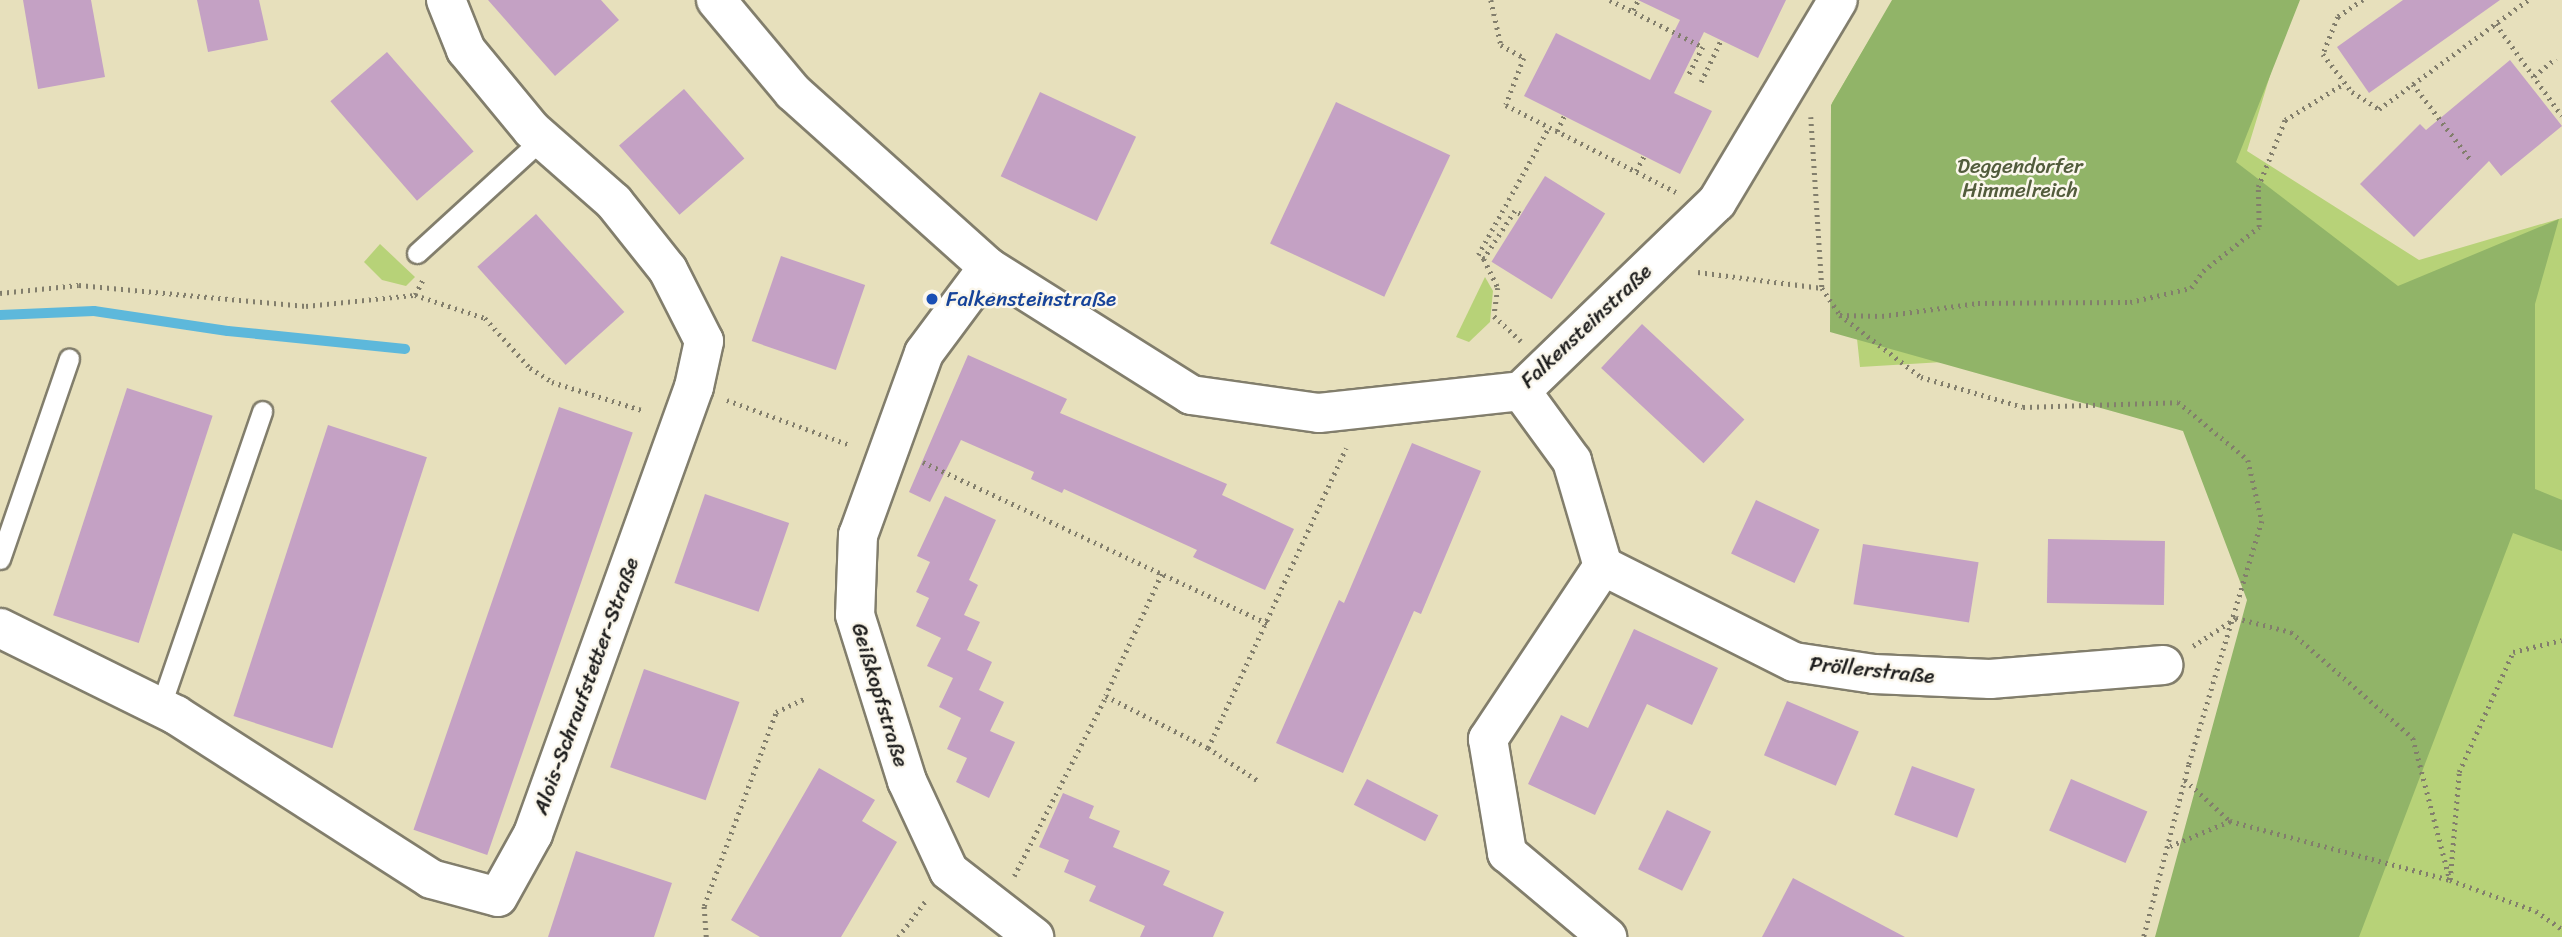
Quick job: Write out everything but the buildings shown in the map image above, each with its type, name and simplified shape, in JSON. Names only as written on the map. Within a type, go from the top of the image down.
[{"type":"street","name":"Alois-Schraufstetter-Straße","points":[[0,628],[160,708],[431,879],[498,897],[533,834],[687,404],[704,341],[668,270],[614,202],[542,139],[466,50],[446,0]]},
{"type":"street","name":"Falkensteinstraße","points":[[716,0],[793,92],[988,267],[1191,395],[1319,413],[1363,409],[1534,379],[1717,202],[1838,0]]},
{"type":"street","name":"Geißkopfstraße","points":[[988,267],[924,353],[858,536],[855,615],[907,781],[953,874],[1034,937]]},
{"type":"street","points":[[1534,379],[1572,461],[1603,566],[1488,739],[1507,853],[1607,937]]},
{"type":"street","name":"Pröllerstraße","points":[[1603,566],[1794,662],[1874,674],[1990,679],[2162,665]]},
{"type":"lane","points":[[416,253],[542,139]]},
{"type":"lane","points":[[0,559],[69,359]]},
{"type":"lane","points":[[160,708],[262,411]]},
{"type":"path","points":[[1491,0],[1501,45],[1524,58],[1506,105],[1675,192]]},
{"type":"path","points":[[1610,0],[1703,47],[1688,76]]},
{"type":"path","points":[[1633,10],[1638,0]]},
{"type":"path","points":[[2363,0],[2338,17],[2323,54],[2345,83],[2379,108],[2528,0]]},
{"type":"path","points":[[2496,23],[2562,116]]},
{"type":"path","points":[[1701,82],[1721,40]]},
{"type":"path","points":[[2534,76],[2556,58]]},
{"type":"path","points":[[1802,61],[1814,133],[1822,288],[1840,315],[1921,377],[2024,407],[2178,402],[2248,460],[2262,522],[2236,618],[2185,780],[2144,937]]},
{"type":"path","points":[[1840,315],[1882,316],[1978,303],[2130,302],[2191,288],[2203,271],[2259,228],[2258,187],[2285,120],[2345,83]]},
{"type":"path","points":[[2413,84],[2471,160]]},
{"type":"path","points":[[1556,131],[1564,116]]},
{"type":"path","points":[[1534,379],[1494,316],[1498,288],[1484,259],[1478,255],[1549,127]]},
{"type":"path","points":[[1636,171],[1644,156]]},
{"type":"path","points":[[1484,259],[1515,211],[1520,214]]},
{"type":"path","points":[[1650,266],[1822,288]]},
{"type":"path","points":[[0,293],[79,285],[306,306],[415,295],[485,318],[530,368],[552,382],[687,404],[888,453],[1269,624]]},
{"type":"path","points":[[1208,748],[1269,624],[1363,409]]},
{"type":"path","points":[[998,909],[1106,696],[1162,574]]},
{"type":"path","points":[[2162,665],[2236,618],[2291,632],[2413,738],[2450,880]]},
{"type":"path","points":[[2450,880],[2459,772],[2513,652],[2562,640]]},
{"type":"path","points":[[1106,696],[1208,748],[1260,782]]},
{"type":"path","points":[[706,937],[704,906],[776,712],[806,698]]},
{"type":"path","points":[[2185,780],[2230,821],[2450,880],[2536,911],[2562,929]]},
{"type":"path","points":[[2169,846],[2230,821]]},
{"type":"path","points":[[898,937],[910,916],[953,874]]},
{"type":"green space","name":"Deggendorfer Himmelreich","points":[[1892,0],[2300,0],[2236,162],[2398,286],[2559,219],[2535,304],[2535,489],[2562,500],[2562,551],[2513,533],[2359,937],[2155,937],[2247,600],[2183,431],[1830,332],[1831,105]]},
{"type":"green space","name":"Deggendorfer Himmelreich","points":[[1893,0],[2286,23],[2247,151],[2419,260],[2562,218],[2562,937],[2208,937],[2295,666],[2177,348],[1860,367],[1832,103]]},
{"type":"green space","points":[[380,244],[415,277],[406,286],[382,280],[364,262]]},
{"type":"green space","points":[[1485,277],[1493,291],[1490,322],[1469,342],[1456,337]]},
{"type":"waterway","points":[[0,315],[94,311],[228,331],[405,349]]},
{"type":"place","name":"Falkensteinstraße","points":[[932,299]]}]
